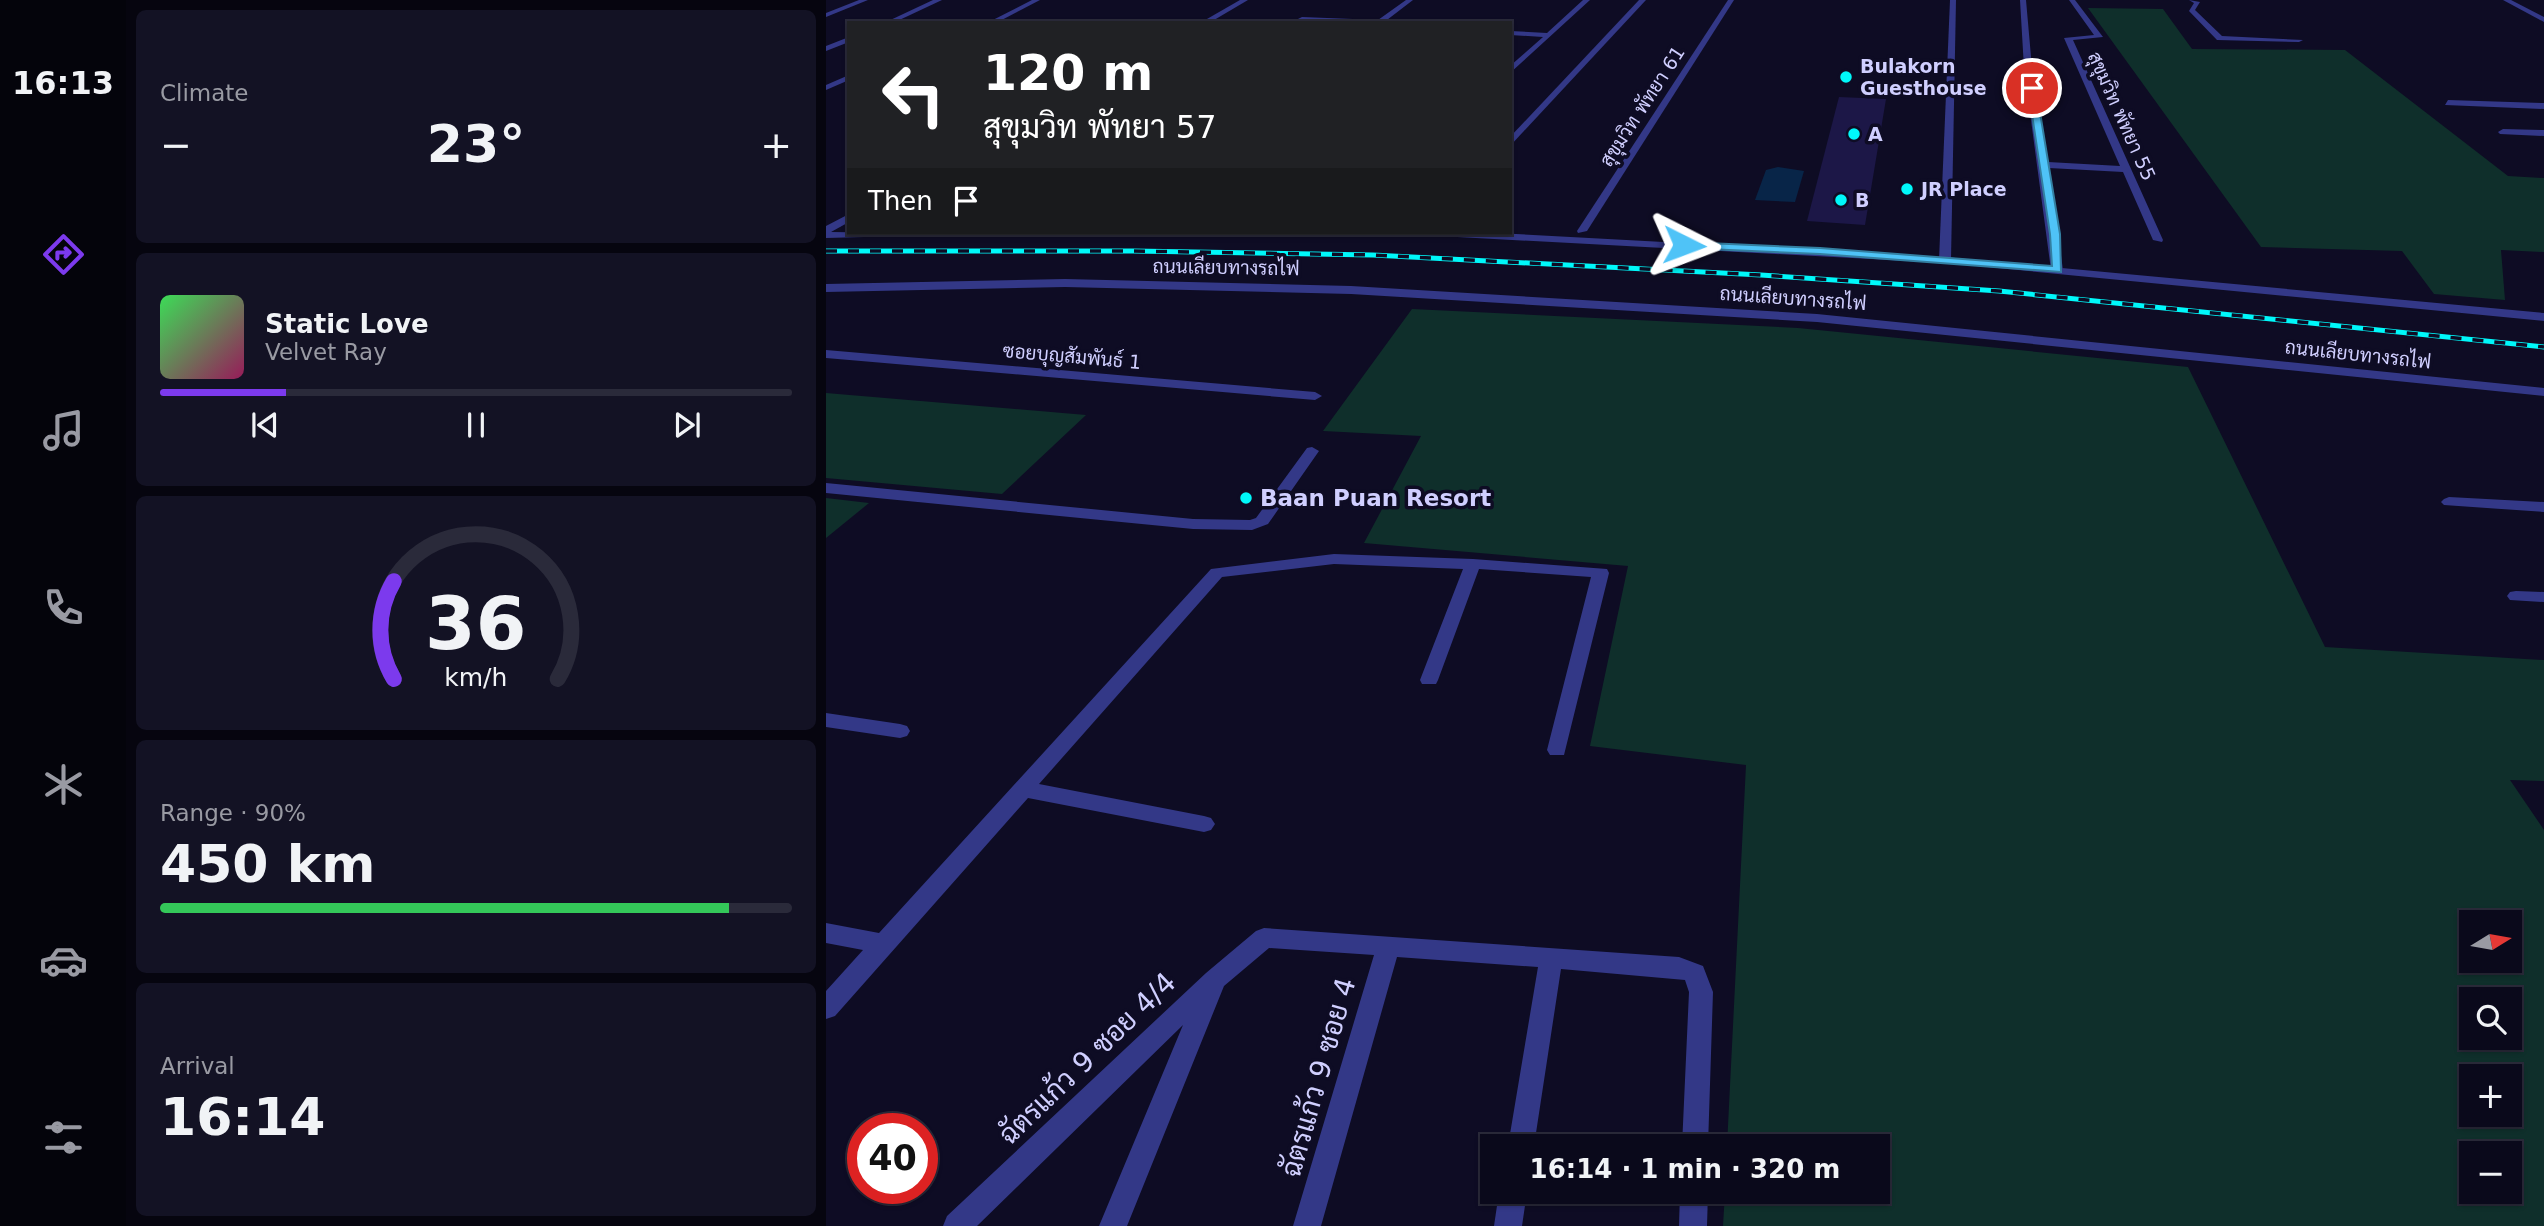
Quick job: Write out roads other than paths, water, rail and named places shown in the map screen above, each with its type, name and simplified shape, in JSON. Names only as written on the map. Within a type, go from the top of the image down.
[{"type":"street","points":[[826,15],[865,0]]},
{"type":"street","points":[[892,21],[939,0]]},
{"type":"street","points":[[994,21],[1037,0]]},
{"type":"street","points":[[1207,21],[1245,0]]},
{"type":"street","points":[[1379,21],[1410,0]]},
{"type":"street","points":[[1512,69],[1587,0]]},
{"type":"street","points":[[1512,141],[1643,0]]},
{"type":"street","name":"สุขุมวิท พัทยา 61","points":[[1581,231],[1731,0]]},
{"type":"street","points":[[1945,260],[1953,0]]},
{"type":"street","points":[[2023,0],[2024,36],[2055,234],[2057,270]]},
{"type":"street","name":"สุขุมวิท พัทยา 55","points":[[2072,0],[2099,37],[2068,38],[2158,240]]},
{"type":"street","points":[[2192,0],[2198,3],[2190,10],[2220,38],[2299,40]]},
{"type":"street","points":[[2506,0],[2544,20]]},
{"type":"street","points":[[1302,19],[1353,21]]},
{"type":"street","points":[[1512,33],[1549,35]]},
{"type":"street","points":[[826,49],[847,41]]},
{"type":"street","points":[[826,88],[847,78]]},
{"type":"street","points":[[2448,103],[2544,106]]},
{"type":"street","points":[[2503,132],[2544,133]]},
{"type":"street","points":[[2044,165],[2126,169]]},
{"type":"street","points":[[826,232],[847,218]]},
{"type":"street","points":[[826,232],[847,232]]},
{"type":"street","points":[[1477,235],[1945,260],[2544,317]]},
{"type":"street","name":"ถนนเลียบทางรถไฟ","points":[[826,288],[1065,283],[1351,289],[1817,318],[2544,392]]},
{"type":"street","name":"ซอยบุญสัมพันธ์ 1","points":[[826,354],[1315,396]]},
{"type":"street","points":[[826,488],[1193,524],[1252,525],[1267,516],[1312,451]]},
{"type":"street","points":[[2449,502],[2544,507]]},
{"type":"street","points":[[826,1008],[1217,573],[1334,559],[1473,564],[1601,573],[1557,750]]},
{"type":"street","points":[[1429,680],[1473,564]]},
{"type":"street","points":[[2516,596],[2544,597]]},
{"type":"street","points":[[826,720],[900,731]]},
{"type":"street","points":[[1023,789],[1205,824]]},
{"type":"street","points":[[826,933],[883,944]]},
{"type":"street","name":"ฉัตรแก้ว 9 ซอย 4/4","points":[[957,1226],[1214,981],[1264,938],[1388,946]]},
{"type":"street","points":[[1388,946],[1679,967],[1695,973],[1701,992],[1695,1134]]},
{"type":"street","name":"ฉัตรแก้ว 9 ซอย 4","points":[[1307,1226],[1388,946]]},
{"type":"street","points":[[1523,1134],[1550,958]]},
{"type":"street","points":[[1113,1226],[1214,981]]},
{"type":"street","points":[[1508,1226],[1511,1204]]},
{"type":"street","points":[[1693,1226],[1694,1204]]},
{"type":"water","points":[[1778,167],[1804,171],[1795,202],[1755,200],[1766,170]]},
{"type":"railway","points":[[826,251],[1133,251],[1373,255],[1761,275],[1999,291],[2544,347]]},
{"type":"place","name":"Bulakorn Guesthouse","points":[[1846,77]]},
{"type":"place","name":"A","points":[[1854,134]]},
{"type":"place","name":"JR Place","points":[[1907,189]]},
{"type":"place","name":"B","points":[[1841,200]]},
{"type":"place","name":"Baan Puan Resort","points":[[1246,498]]}]
